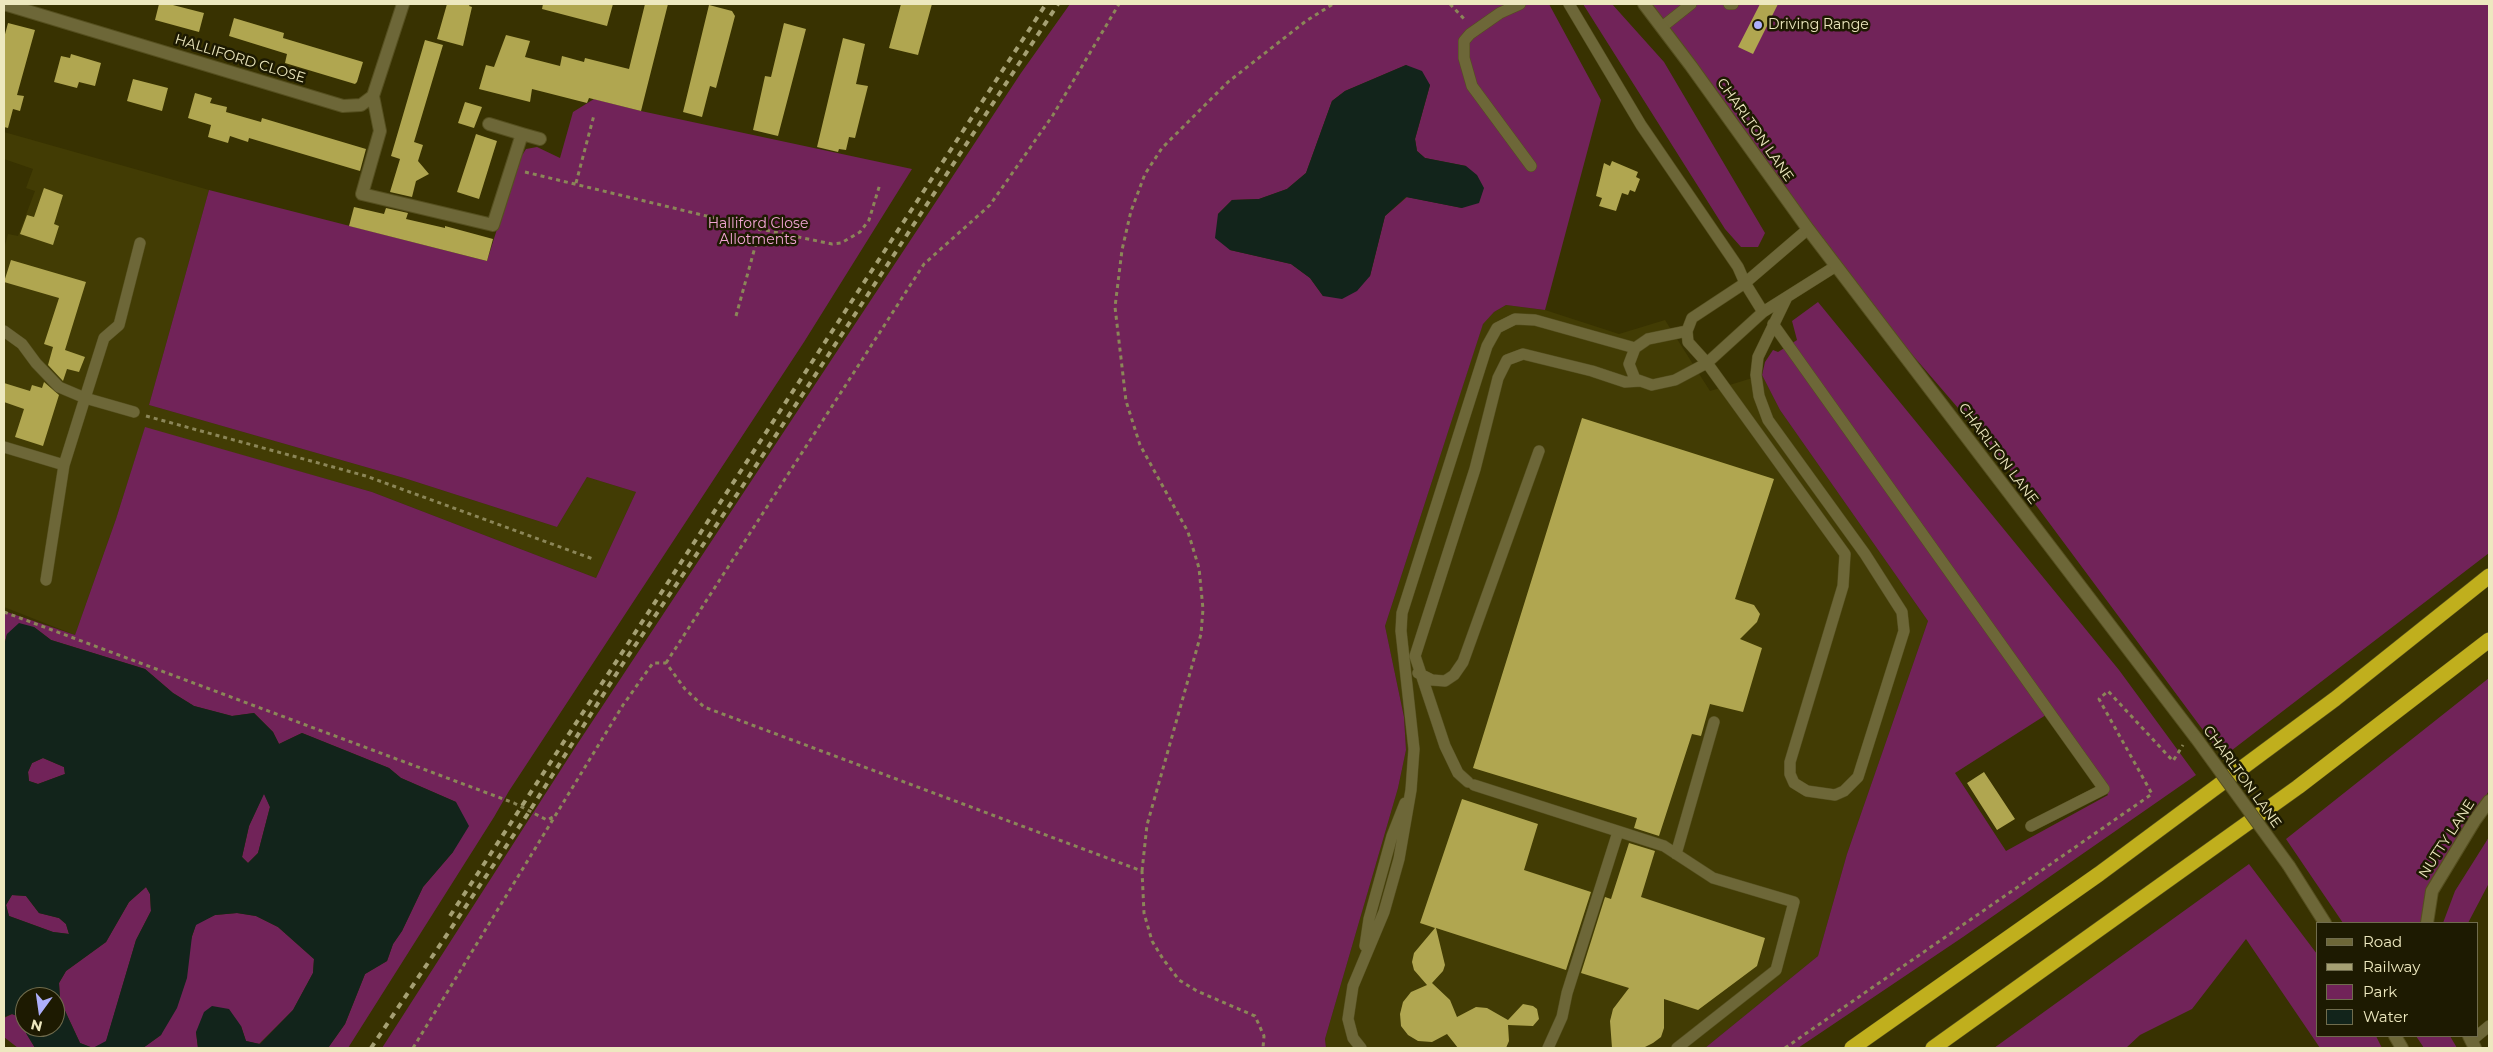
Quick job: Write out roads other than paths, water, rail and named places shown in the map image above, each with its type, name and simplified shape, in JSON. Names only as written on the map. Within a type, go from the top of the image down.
[{"type":"highway","points":[[1852,1048],[2115,863],[2335,698],[2489,576]]},
{"type":"highway","points":[[1933,1048],[2298,787],[2489,640]]},
{"type":"street","name":"HALLIFORD CLOSE","points":[[4,4],[343,106],[361,105],[373,96]]},
{"type":"street","points":[[403,4],[373,96],[380,131],[362,194],[493,225],[522,134]]},
{"type":"street","name":"CHARLTON LANE","points":[[1644,4],[1808,229],[2194,736],[2289,866],[2324,922]]},
{"type":"street","points":[[489,124],[540,139]]},
{"type":"street","name":"NUTTY LANE","points":[[2427,922],[2432,891],[2475,820],[2489,801]]},
{"type":"street","points":[[2396,1037],[2402,1048]]},
{"type":"lane","points":[[1520,4],[1500,13],[1474,32],[1464,42],[1464,58],[1472,86],[1531,166]]},
{"type":"lane","points":[[1569,4],[1641,125],[1738,267],[1745,283],[1763,312]]},
{"type":"lane","points":[[1662,27],[1691,4]]},
{"type":"lane","points":[[1787,297],[1758,357],[1756,375],[1759,396],[1768,420],[1865,554],[1902,612],[1904,631],[1858,777],[1844,791],[1835,795],[1807,791],[1794,783],[1790,774],[1790,762],[1843,586],[1845,554],[1706,363],[1688,342],[1687,330],[1692,318],[1745,283],[1808,229]]},
{"type":"lane","points":[[46,580],[64,465],[104,338],[119,325],[140,243]]},
{"type":"lane","points":[[1687,330],[1648,339],[1635,348],[1629,364],[1635,379],[1652,384],[1675,380],[1706,363],[1763,312],[1836,266]]},
{"type":"lane","points":[[1361,1048],[1353,1038],[1348,1019],[1353,986],[1384,912],[1400,859],[1411,790],[1414,749],[1402,613],[1487,346],[1497,328],[1515,319],[1535,320],[1635,348]]},
{"type":"lane","points":[[1773,324],[2104,789],[2031,826]]},
{"type":"lane","points":[[4,331],[22,344],[36,363],[59,387],[85,398],[134,412]]},
{"type":"lane","points":[[1641,381],[1625,382],[1592,370],[1523,354],[1507,360],[1498,378],[1475,469],[1416,656],[1445,746],[1458,773],[1471,783],[1664,846],[1713,878],[1794,902],[1776,970],[1677,1048]]},
{"type":"lane","points":[[4,446],[64,465]]},
{"type":"lane","points":[[1407,675],[1420,672],[1432,680],[1446,681],[1454,675],[1463,662],[1539,451]]},
{"type":"lane","points":[[1676,854],[1714,722]]},
{"type":"lane","points":[[1548,1048],[1562,1017],[1567,993],[1618,832]]},
{"type":"lane","points":[[2478,1036],[2489,1026]]},
{"type":"water","points":[[1406,65],[1422,71],[1430,85],[1415,139],[1417,151],[1425,158],[1466,166],[1477,175],[1484,188],[1479,203],[1462,208],[1406,197],[1385,216],[1370,276],[1357,291],[1342,299],[1323,296],[1310,278],[1291,264],[1230,250],[1215,238],[1218,214],[1232,200],[1259,199],[1287,189],[1306,173],[1332,101],[1345,91]]},
{"type":"water","points":[[19,623],[34,627],[51,640],[145,669],[173,693],[194,706],[232,716],[254,713],[273,732],[279,744],[302,733],[389,768],[401,778],[456,802],[469,826],[453,852],[423,887],[402,931],[393,944],[387,961],[365,974],[345,1024],[328,1048],[198,1048],[196,1032],[204,1012],[212,1006],[229,1009],[241,1026],[246,1041],[260,1044],[293,1010],[313,973],[314,959],[278,927],[256,916],[237,913],[215,915],[196,925],[192,936],[187,978],[177,1008],[161,1035],[143,1048],[93,1048],[106,1041],[136,940],[151,911],[150,894],[146,887],[129,902],[106,942],[66,971],[59,983],[59,987],[15,987],[15,1015],[12,1014],[4,1017],[4,646],[7,634]],"holes":[[[43,758],[64,767],[65,774],[38,784],[29,781],[28,772],[32,763]],[[264,794],[270,807],[258,853],[248,863],[242,857],[249,826]],[[12,895],[26,896],[39,913],[59,918],[66,924],[69,934],[53,932],[9,916],[6,905]]]},
{"type":"water","points":[[65,1011],[80,1043],[93,1048],[35,1048],[28,1037],[65,1037]]},
{"type":"railway","points":[[450,916],[1046,4]]},
{"type":"railway","points":[[371,1048],[529,812],[622,665],[742,487],[1058,4]]},
{"type":"place","name":"Driving Range","points":[[1758,25]]},
{"type":"park label","name":"Halliford Close Allotments","points":[[758,232]]}]
